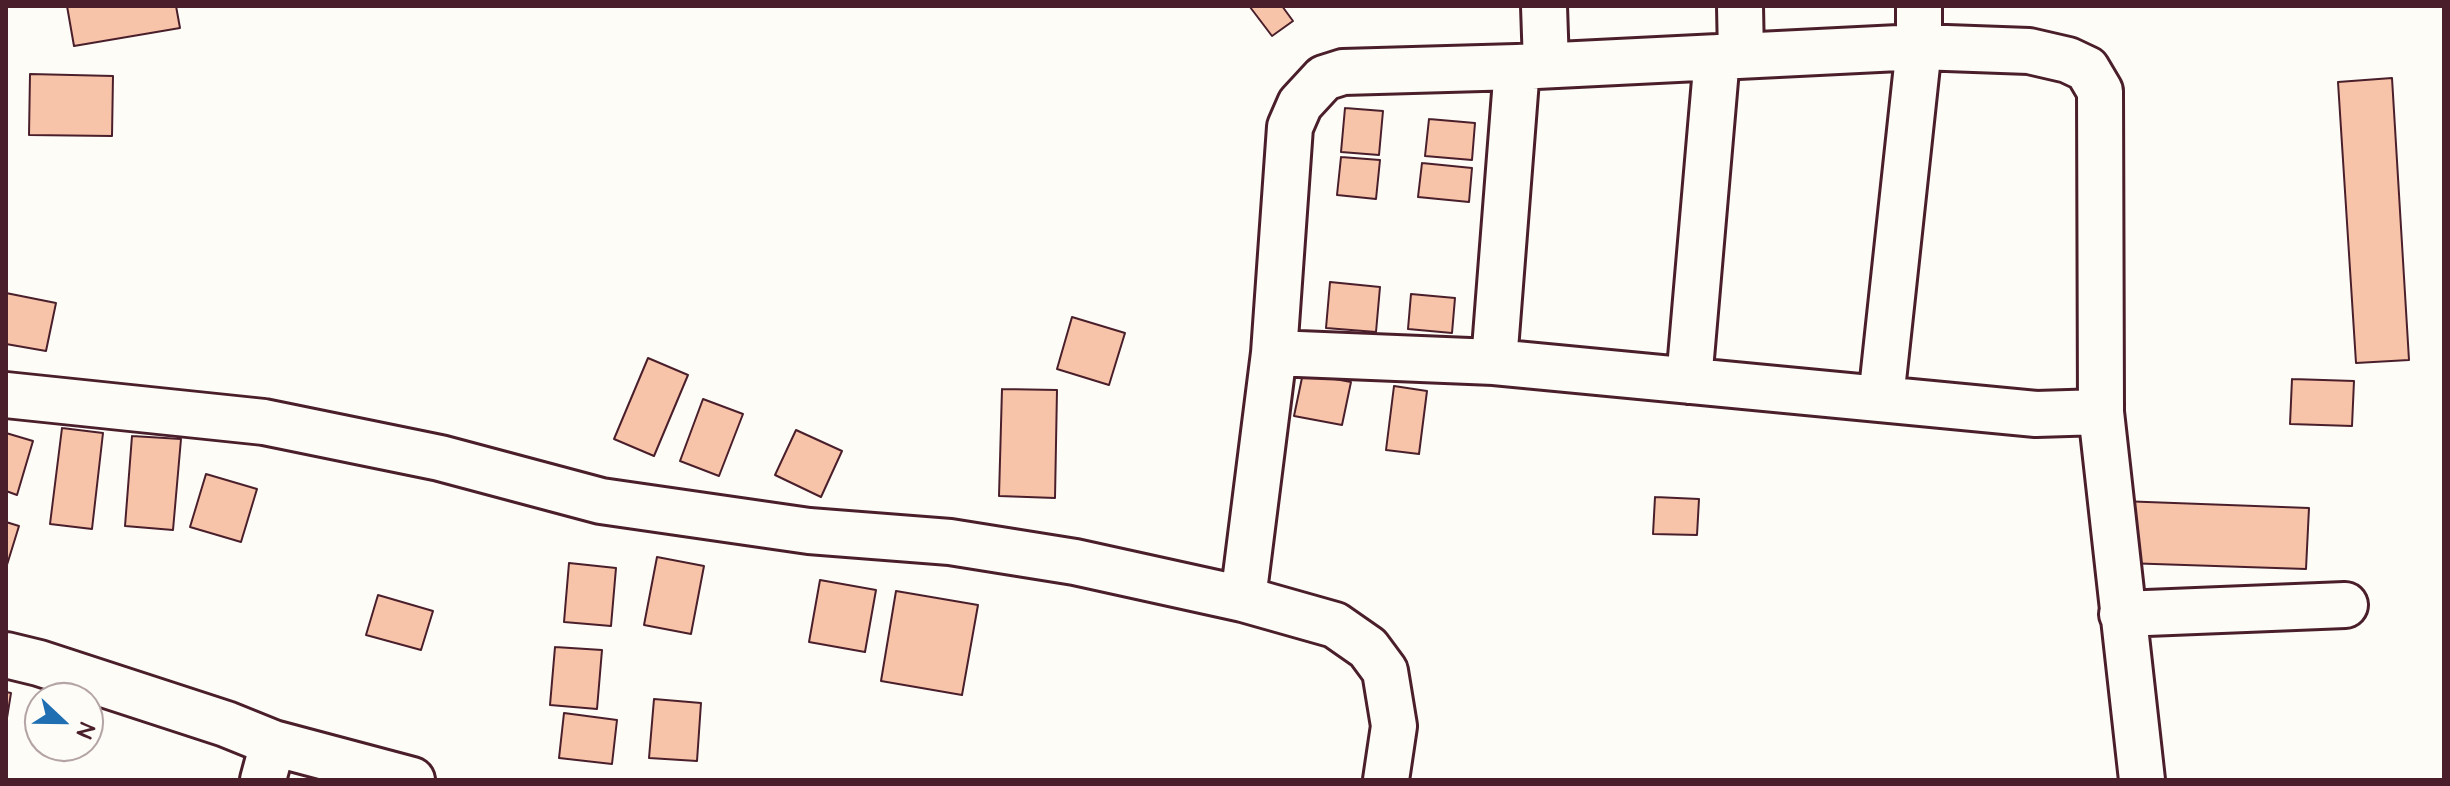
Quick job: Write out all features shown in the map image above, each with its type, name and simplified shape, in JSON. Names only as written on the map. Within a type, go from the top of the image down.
[{"type":"street","points":[[1494,362],[1531,66],[1544,6]]},
{"type":"street","points":[[1689,381],[1729,56],[1740,6]]},
{"type":"street","points":[[1881,399],[1919,26]]},
{"type":"street","points":[[1243,599],[1274,353],[1290,127],[1300,104],[1314,86],[1324,78],[1343,72],[1729,56],[1919,26],[2068,60],[2087,69],[2100,91],[2101,412],[2142,780]]},
{"type":"street","points":[[1274,353],[1494,362],[2036,414],[2101,412]]},
{"type":"street","points":[[6,395],[264,422],[440,458],[601,501],[809,531],[950,542],[1075,562],[1243,599],[1335,625],[1368,648],[1385,671],[1394,726],[1386,780]]},
{"type":"street","points":[[2122,614],[2345,605]]},
{"type":"street","points":[[6,655],[212,719],[268,762],[412,780]]},
{"type":"building","points":[[67,6],[176,6],[180,28],[74,46]]},
{"type":"building","points":[[1282,6],[1293,21],[1272,36],[1250,7]]},
{"type":"building","points":[[30,74],[113,76],[112,136],[29,135]]},
{"type":"building","points":[[2392,78],[2409,360],[2356,363],[2338,82]]},
{"type":"building","points":[[1345,108],[1383,111],[1379,155],[1341,152]]},
{"type":"building","points":[[1429,119],[1475,123],[1472,160],[1425,156]]},
{"type":"building","points":[[1341,157],[1380,160],[1376,199],[1337,195]]},
{"type":"building","points":[[1422,163],[1472,168],[1469,202],[1418,197]]},
{"type":"building","points":[[1330,282],[1380,287],[1376,332],[1326,328]]},
{"type":"building","points":[[6,293],[56,303],[46,351],[6,344]]},
{"type":"building","points":[[1411,294],[1455,298],[1452,333],[1408,329]]},
{"type":"building","points":[[1072,317],[1125,333],[1109,385],[1057,369]]},
{"type":"building","points":[[648,358],[688,375],[654,456],[614,439]]},
{"type":"building","points":[[1303,373],[1351,382],[1342,425],[1294,416]]},
{"type":"building","points":[[2292,379],[2354,381],[2352,426],[2290,424]]},
{"type":"building","points":[[1394,386],[1427,391],[1419,454],[1386,450]]},
{"type":"building","points":[[1002,389],[1057,390],[1055,498],[999,496]]},
{"type":"building","points":[[703,399],[743,414],[719,476],[680,461]]},
{"type":"building","points":[[62,428],[103,433],[92,529],[50,524]]},
{"type":"building","points":[[796,430],[842,451],[821,497],[775,475]]},
{"type":"building","points":[[6,433],[33,441],[17,495],[6,491]]},
{"type":"building","points":[[132,436],[181,439],[173,530],[125,526]]},
{"type":"building","points":[[206,474],[257,489],[241,542],[190,527]]},
{"type":"building","points":[[1655,497],[1699,499],[1697,535],[1653,534]]},
{"type":"building","points":[[2120,501],[2309,508],[2306,569],[2124,563]]},
{"type":"building","points":[[6,522],[19,526],[6,568]]},
{"type":"building","points":[[657,557],[704,566],[691,634],[644,625]]},
{"type":"building","points":[[569,563],[616,568],[611,626],[564,622]]},
{"type":"building","points":[[820,580],[876,590],[865,652],[809,642]]},
{"type":"building","points":[[896,591],[978,605],[962,695],[881,681]]},
{"type":"building","points":[[378,595],[433,611],[421,650],[366,635]]},
{"type":"building","points":[[555,647],[602,650],[597,709],[550,705]]},
{"type":"building","points":[[6,692],[11,693],[6,724]]},
{"type":"building","points":[[654,699],[701,703],[697,761],[649,758]]},
{"type":"building","points":[[564,713],[617,720],[612,764],[559,758]]}]
